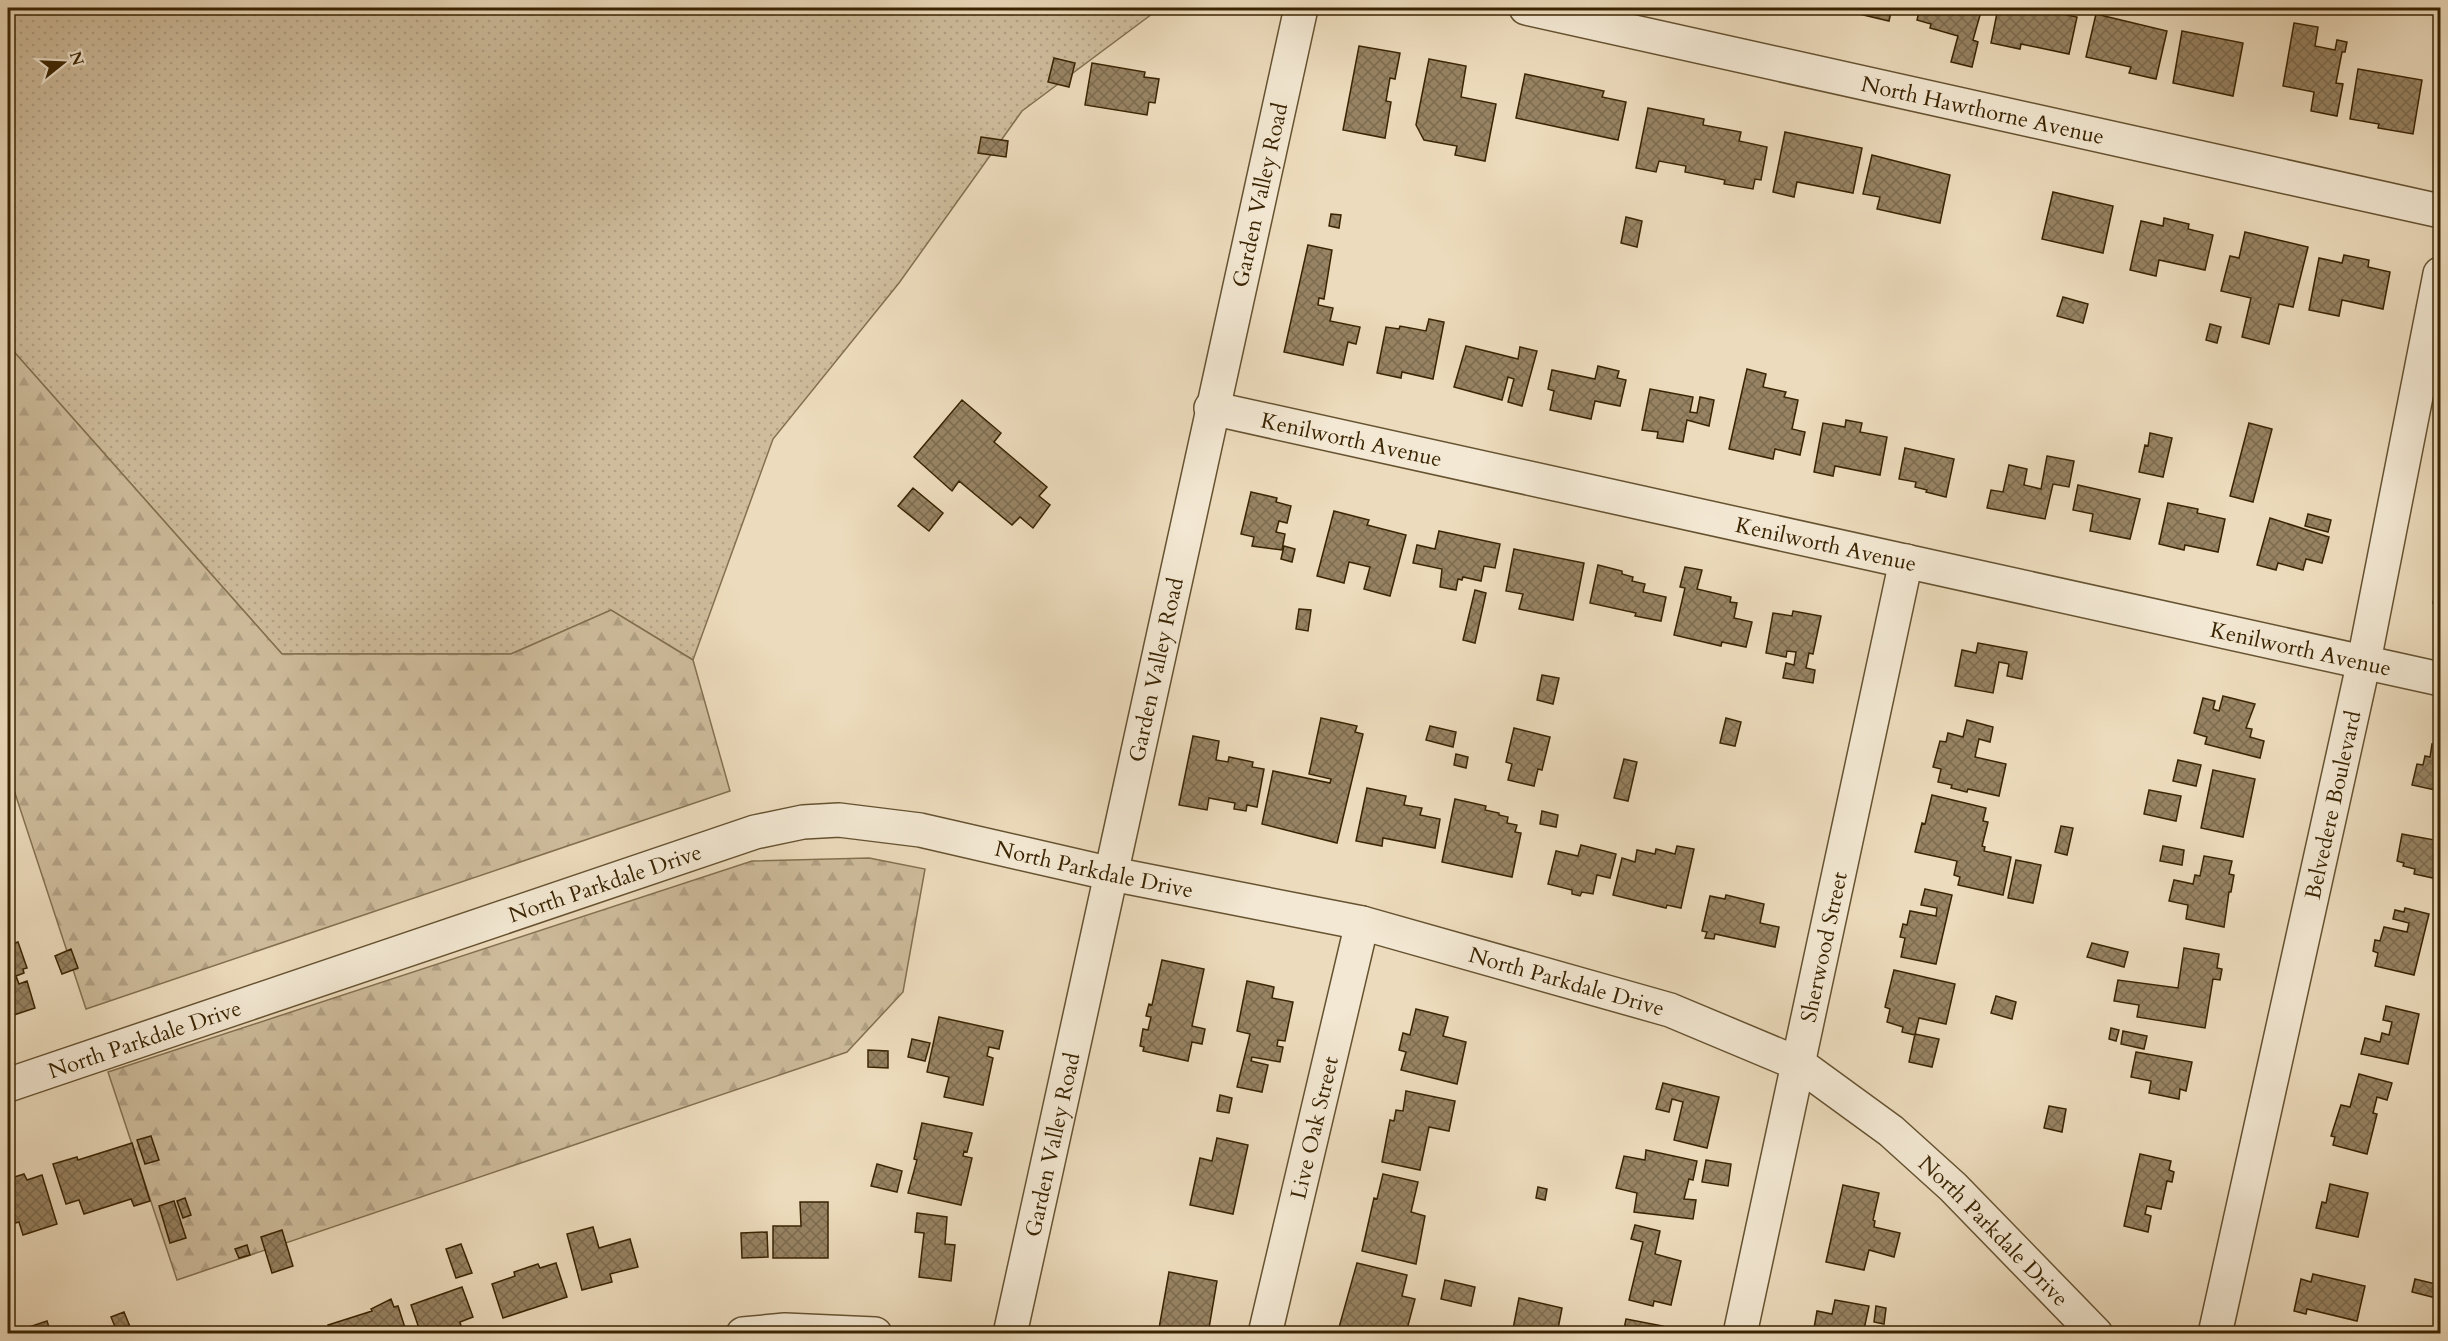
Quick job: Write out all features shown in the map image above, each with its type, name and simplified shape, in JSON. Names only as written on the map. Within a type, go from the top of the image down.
[{"type":"street","name":"Garden Valley Road","points":[[1010,1334],[1112,874],[1211,408],[1301,8]]},
{"type":"street","name":"North Hawthorne Avenue","points":[[1526,8],[2440,211]]},
{"type":"street","name":"Belvedere Boulevard","points":[[2215,1334],[2364,661],[2440,274]]},
{"type":"street","name":"Kenilworth Avenue","points":[[1211,408],[2440,679]]},
{"type":"street","name":"Sherwood Street","points":[[1740,1334],[1906,561]]},
{"type":"street","name":"North Parkdale Drive","points":[[8,1085],[755,832],[803,822],[839,820],[920,830],[1112,874],[1362,923],[1670,1010],[1799,1064],[1891,1131],[1953,1187],[2096,1334]]},
{"type":"street","name":"Live Oak Street","points":[[1265,1334],[1362,923]]},
{"type":"street","points":[[743,1334],[785,1330],[875,1334]]},
{"type":"green space","points":[[8,8],[1160,8],[1022,111],[899,283],[773,439],[693,660],[611,610],[511,654],[282,654],[8,345]]},
{"type":"green space","points":[[8,345],[282,654],[511,654],[611,610],[693,660],[730,791],[86,1009],[8,772]]},
{"type":"green space","points":[[869,858],[925,869],[903,992],[847,1052],[177,1280],[108,1072],[752,861]]},
{"type":"building","points":[[1834,8],[1892,8],[1889,21]]},
{"type":"building","points":[[1920,8],[1982,8],[1973,40],[1978,42],[1972,67],[1951,62],[1958,36],[1930,28],[1931,24],[1917,20]]},
{"type":"building","points":[[1998,8],[2032,8],[2077,17],[2069,54],[2021,44],[2020,49],[1991,43]]},
{"type":"building","points":[[2096,14],[2167,31],[2156,79],[2129,73],[2131,67],[2086,57]]},
{"type":"building","points":[[2294,23],[2318,27],[2315,46],[2335,50],[2337,40],[2347,42],[2345,52],[2342,52],[2336,83],[2343,84],[2337,116],[2311,111],[2314,92],[2283,86]]},
{"type":"building","points":[[2182,31],[2243,43],[2233,96],[2173,83]]},
{"type":"building","points":[[1359,46],[1400,53],[1395,79],[1390,78],[1386,101],[1391,102],[1385,138],[1343,130]]},
{"type":"building","points":[[1054,58],[1075,63],[1069,87],[1048,82]]},
{"type":"building","points":[[1429,59],[1466,66],[1461,97],[1496,104],[1485,161],[1455,155],[1457,146],[1424,140],[1416,125]]},
{"type":"building","points":[[1092,63],[1145,72],[1144,77],[1159,79],[1155,103],[1149,102],[1147,115],[1085,105]]},
{"type":"building","points":[[2358,69],[2422,80],[2413,134],[2378,128],[2379,124],[2350,119]]},
{"type":"building","points":[[1525,74],[1604,91],[1602,97],[1626,102],[1618,140],[1516,118]]},
{"type":"building","points":[[1648,108],[1704,119],[1703,125],[1741,132],[1739,141],[1767,147],[1761,180],[1755,179],[1753,189],[1724,184],[1725,180],[1685,172],[1686,166],[1659,161],[1656,172],[1636,168]]},
{"type":"building","points":[[1785,132],[1862,148],[1853,193],[1797,182],[1794,197],[1773,192]]},
{"type":"building","points":[[981,137],[1008,141],[1006,157],[978,153]]},
{"type":"building","points":[[1872,155],[1950,175],[1940,223],[1877,209],[1880,197],[1863,194]]},
{"type":"building","points":[[2053,192],[2113,206],[2103,253],[2042,239]]},
{"type":"building","points":[[1331,214],[1341,215],[1339,228],[1329,226]]},
{"type":"building","points":[[1626,217],[1642,221],[1637,247],[1621,243]]},
{"type":"building","points":[[2164,218],[2189,224],[2188,229],[2213,235],[2205,270],[2159,260],[2156,276],[2130,270],[2141,221],[2163,226]]},
{"type":"building","points":[[2245,232],[2308,247],[2293,307],[2279,304],[2269,344],[2242,337],[2251,298],[2221,291],[2230,256],[2239,258]]},
{"type":"building","points":[[1308,245],[1332,250],[1324,299],[1319,298],[1318,305],[1333,308],[1330,321],[1360,327],[1356,344],[1348,342],[1343,365],[1284,352]]},
{"type":"building","points":[[2344,255],[2369,260],[2368,267],[2390,272],[2383,309],[2342,300],[2339,316],[2309,310],[2319,258],[2342,263]]},
{"type":"building","points":[[2063,297],[2088,304],[2083,323],[2057,316]]},
{"type":"building","points":[[1429,319],[1444,322],[1433,379],[1402,372],[1401,378],[1377,373],[1386,327],[1399,329],[1400,326],[1426,331]]},
{"type":"building","points":[[2210,324],[2221,327],[2217,343],[2206,340]]},
{"type":"building","points":[[1466,346],[1518,359],[1520,347],[1537,351],[1522,406],[1508,402],[1514,379],[1508,377],[1502,400],[1454,387]]},
{"type":"building","points":[[1598,366],[1619,371],[1617,378],[1626,380],[1620,406],[1595,401],[1591,419],[1550,410],[1554,391],[1548,389],[1552,370],[1595,379]]},
{"type":"building","points":[[1747,369],[1766,374],[1763,387],[1786,392],[1784,397],[1798,400],[1792,429],[1805,432],[1800,455],[1775,449],[1773,459],[1729,449]]},
{"type":"building","points":[[1650,389],[1693,397],[1690,412],[1697,413],[1700,397],[1714,400],[1709,426],[1687,420],[1683,442],[1657,438],[1658,432],[1642,430]]},
{"type":"building","points":[[962,400],[1001,433],[994,442],[1047,487],[1039,496],[1050,505],[1033,528],[1020,517],[1012,525],[959,481],[952,491],[914,457]]},
{"type":"building","points":[[1846,420],[1862,423],[1860,432],[1887,437],[1880,475],[1835,466],[1833,476],[1814,472],[1823,423],[1845,427]]},
{"type":"building","points":[[2249,423],[2272,429],[2253,502],[2230,496]]},
{"type":"building","points":[[2150,433],[2172,438],[2163,477],[2139,472]]},
{"type":"building","points":[[1905,448],[1954,459],[1946,497],[1915,487],[1916,482],[1899,479]]},
{"type":"building","points":[[2047,456],[2074,461],[2069,487],[2053,484],[2045,519],[1987,508],[1991,490],[2003,492],[2009,465],[2027,469],[2024,485],[2041,489]]},
{"type":"building","points":[[2078,485],[2140,499],[2130,539],[2090,531],[2093,514],[2073,510]]},
{"type":"building","points":[[913,488],[943,513],[929,531],[898,506]]},
{"type":"building","points":[[1251,492],[1277,498],[1276,502],[1291,506],[1287,523],[1279,521],[1276,532],[1285,534],[1282,550],[1252,546],[1254,537],[1241,534]]},
{"type":"building","points":[[2168,503],[2198,509],[2197,513],[2225,519],[2218,552],[2185,545],[2184,550],[2159,544]]},
{"type":"building","points":[[1334,511],[1369,520],[1367,525],[1406,535],[1390,596],[1364,589],[1370,567],[1349,562],[1344,583],[1317,576]]},
{"type":"building","points":[[2308,514],[2331,520],[2328,532],[2305,526]]},
{"type":"building","points":[[2270,518],[2329,537],[2322,563],[2306,559],[2303,570],[2278,563],[2276,570],[2257,565]]},
{"type":"building","points":[[1439,531],[1500,544],[1495,568],[1484,566],[1481,581],[1463,577],[1462,580],[1458,579],[1456,590],[1440,587],[1442,569],[1413,563],[1417,545],[1435,549]]},
{"type":"building","points":[[1284,546],[1295,549],[1292,562],[1281,559]]},
{"type":"building","points":[[1514,549],[1584,563],[1573,620],[1519,609],[1523,594],[1506,591]]},
{"type":"building","points":[[1598,565],[1622,571],[1622,574],[1633,577],[1632,581],[1645,584],[1643,592],[1666,597],[1661,621],[1590,603]]},
{"type":"building","points":[[1685,567],[1702,570],[1697,589],[1731,597],[1730,602],[1737,603],[1734,618],[1752,622],[1746,647],[1722,642],[1721,646],[1674,635],[1685,588],[1680,587]]},
{"type":"building","points":[[2440,569],[2440,604],[2433,603]]},
{"type":"building","points":[[1475,590],[1486,593],[1475,643],[1463,640]]},
{"type":"building","points":[[1299,609],[1311,610],[1308,631],[1296,629]]},
{"type":"building","points":[[1793,611],[1821,616],[1813,654],[1809,653],[1806,668],[1815,670],[1813,683],[1783,678],[1786,663],[1794,665],[1796,652],[1787,651],[1786,657],[1766,653],[1773,613],[1792,616]]},
{"type":"building","points":[[1978,643],[2027,652],[2022,679],[2007,676],[2009,664],[1999,662],[1993,693],[1955,686],[1962,650],[1976,653]]},
{"type":"building","points":[[1542,675],[1559,678],[1553,704],[1537,700]]},
{"type":"building","points":[[2223,696],[2255,704],[2246,728],[2252,729],[2250,737],[2264,741],[2260,758],[2205,744],[2207,737],[2194,733],[2203,698],[2215,701],[2213,709],[2219,711]]},
{"type":"building","points":[[1321,718],[1357,726],[1355,732],[1363,734],[1337,843],[1262,824],[1273,771],[1330,783],[1331,779],[1309,774]]},
{"type":"building","points":[[1726,718],[1741,722],[1735,746],[1720,743]]},
{"type":"building","points":[[1967,720],[1993,727],[1990,742],[1979,739],[1975,757],[2006,764],[1999,796],[1968,789],[1967,792],[1938,782],[1941,769],[1933,767],[1940,741],[1946,742],[1948,733],[1963,737]]},
{"type":"building","points":[[1430,726],[1456,732],[1453,747],[1426,740]]},
{"type":"building","points":[[1514,728],[1550,737],[1542,770],[1538,769],[1534,786],[1508,780],[1512,764],[1506,762]]},
{"type":"building","points":[[1193,736],[1219,741],[1216,760],[1228,762],[1229,757],[1253,762],[1252,767],[1264,769],[1257,807],[1247,805],[1246,811],[1234,809],[1235,803],[1209,798],[1207,810],[1179,805]]},
{"type":"building","points":[[2432,744],[2440,746],[2440,791],[2412,785],[2417,764],[2423,765],[2425,756],[2430,757]]},
{"type":"building","points":[[1456,754],[1468,757],[1466,768],[1454,765]]},
{"type":"building","points":[[1624,759],[1637,762],[1628,801],[1614,798]]},
{"type":"building","points":[[2178,760],[2201,765],[2196,786],[2173,781]]},
{"type":"building","points":[[2213,770],[2255,779],[2243,837],[2201,828]]},
{"type":"building","points":[[1367,788],[1406,796],[1404,805],[1422,808],[1420,815],[1440,819],[1435,848],[1383,838],[1382,846],[1356,841]]},
{"type":"building","points":[[2149,790],[2181,796],[2176,821],[2144,814]]},
{"type":"building","points":[[1932,795],[1986,808],[1983,821],[1988,822],[1982,846],[1985,847],[1984,851],[2011,857],[2003,895],[1958,885],[1960,877],[1954,875],[1957,861],[1915,852]]},
{"type":"building","points":[[1455,799],[1486,806],[1485,810],[1508,817],[1507,823],[1517,825],[1515,832],[1521,833],[1512,877],[1442,862]]},
{"type":"building","points":[[1542,811],[1558,815],[1556,827],[1540,824]]},
{"type":"building","points":[[2061,826],[2073,828],[2067,855],[2055,852]]},
{"type":"building","points":[[2402,834],[2440,841],[2440,870],[2435,869],[2433,878],[2414,874],[2415,869],[2403,866],[2404,863],[2397,861]]},
{"type":"building","points":[[1581,845],[1616,854],[1610,878],[1597,875],[1593,894],[1582,892],[1580,896],[1572,894],[1572,890],[1548,884],[1556,851],[1578,856]]},
{"type":"building","points":[[1677,846],[1694,849],[1681,908],[1667,905],[1666,908],[1613,895],[1622,858],[1635,862],[1637,850],[1655,854],[1656,849],[1675,854]]},
{"type":"building","points":[[2163,846],[2184,850],[2182,865],[2160,861]]},
{"type":"building","points":[[2204,856],[2232,861],[2229,874],[2234,875],[2224,927],[2186,919],[2188,905],[2169,901],[2174,880],[2193,884],[2195,875],[2200,876]]},
{"type":"building","points":[[2016,860],[2041,865],[2033,903],[2008,898]]},
{"type":"building","points":[[1925,889],[1952,895],[1936,964],[1901,957],[1905,938],[1900,937],[1903,924],[1907,925],[1910,911],[1936,916],[1937,908],[1921,905]]},
{"type":"building","points":[[1726,895],[1764,904],[1760,923],[1779,927],[1775,947],[1715,934],[1714,939],[1705,938],[1707,932],[1702,931],[1710,896],[1725,899]]},
{"type":"building","points":[[2405,908],[2429,914],[2414,975],[2375,966],[2378,953],[2373,951],[2375,940],[2380,941],[2384,927],[2407,932],[2409,923],[2393,919],[2395,910],[2404,912]]},
{"type":"building","points":[[18,942],[27,968],[23,969],[24,973],[16,976],[19,984],[27,981],[35,1008],[8,1017],[8,945]]},
{"type":"building","points":[[2092,943],[2128,952],[2124,967],[2087,957]]},
{"type":"building","points":[[2184,948],[2219,954],[2217,968],[2222,969],[2220,980],[2213,979],[2205,1028],[2137,1017],[2139,1005],[2114,1001],[2118,980],[2178,988]]},
{"type":"building","points":[[71,949],[78,968],[62,974],[55,956]]},
{"type":"building","points":[[1162,960],[1204,969],[1192,1026],[1205,1029],[1202,1044],[1192,1042],[1188,1061],[1143,1051],[1144,1047],[1140,1046],[1143,1029],[1148,1030],[1151,1017],[1146,1016],[1149,1004],[1152,1005]]},
{"type":"building","points":[[1894,970],[1955,984],[1946,1024],[1919,1018],[1915,1035],[1902,1032],[1903,1027],[1887,1022],[1890,1009],[1885,1007]]},
{"type":"building","points":[[1247,981],[1274,987],[1272,998],[1293,1002],[1285,1041],[1278,1040],[1277,1046],[1283,1047],[1280,1062],[1252,1057],[1251,1061],[1268,1065],[1262,1092],[1237,1087],[1250,1034],[1237,1031]]},
{"type":"building","points":[[1996,996],[2016,1002],[2012,1019],[1991,1013]]},
{"type":"building","points":[[2386,1006],[2419,1014],[2408,1064],[2361,1054],[2365,1038],[2380,1042],[2382,1033],[2389,1035],[2392,1022],[2383,1020]]},
{"type":"building","points":[[1416,1009],[1448,1017],[1443,1036],[1466,1042],[1457,1084],[1401,1070],[1406,1052],[1399,1050],[1403,1033],[1410,1035]]},
{"type":"building","points":[[939,1017],[1003,1031],[999,1049],[989,1047],[987,1056],[993,1058],[983,1105],[944,1097],[949,1077],[927,1072]]},
{"type":"building","points":[[2111,1028],[2119,1030],[2116,1041],[2109,1039]]},
{"type":"building","points":[[2123,1031],[2147,1036],[2144,1049],[2121,1044]]},
{"type":"building","points":[[1915,1034],[1939,1039],[1932,1067],[1909,1062]]},
{"type":"building","points":[[912,1039],[930,1043],[925,1061],[908,1057]]},
{"type":"building","points":[[868,1050],[888,1051],[888,1068],[868,1067]]},
{"type":"building","points":[[2136,1052],[2192,1062],[2186,1091],[2180,1089],[2179,1099],[2149,1093],[2151,1081],[2131,1077]]},
{"type":"building","points":[[2359,1074],[2392,1083],[2387,1100],[2377,1097],[2373,1113],[2377,1114],[2367,1154],[2333,1145],[2335,1137],[2331,1136],[2341,1105],[2350,1107]]},
{"type":"building","points":[[1663,1083],[1719,1097],[1707,1148],[1674,1140],[1683,1102],[1672,1099],[1669,1112],[1656,1109]]},
{"type":"building","points":[[1406,1091],[1455,1101],[1449,1131],[1429,1127],[1420,1170],[1382,1162],[1390,1120],[1394,1121],[1396,1110],[1403,1111]]},
{"type":"building","points":[[1220,1095],[1232,1098],[1229,1113],[1217,1111]]},
{"type":"building","points":[[2049,1106],[2066,1109],[2062,1132],[2044,1128]]},
{"type":"building","points":[[922,1123],[972,1133],[967,1152],[964,1151],[963,1156],[972,1158],[961,1205],[908,1193],[917,1160],[914,1159]]},
{"type":"building","points":[[151,1136],[159,1160],[145,1164],[137,1140]]},
{"type":"building","points":[[1217,1138],[1248,1145],[1233,1214],[1190,1205],[1200,1158],[1212,1161]]},
{"type":"building","points":[[132,1143],[150,1201],[134,1206],[131,1199],[84,1214],[79,1200],[66,1204],[53,1164],[77,1157],[78,1160]]},
{"type":"building","points":[[1646,1150],[1697,1161],[1693,1180],[1689,1179],[1684,1199],[1696,1200],[1693,1219],[1634,1212],[1637,1193],[1616,1188],[1624,1156],[1645,1160]]},
{"type":"building","points":[[2140,1154],[2171,1161],[2169,1170],[2174,1172],[2172,1182],[2167,1181],[2161,1209],[2147,1206],[2145,1214],[2151,1216],[2148,1232],[2124,1226]]},
{"type":"building","points":[[1706,1160],[1731,1164],[1728,1186],[1702,1182]]},
{"type":"building","points":[[877,1164],[902,1171],[897,1192],[871,1186]]},
{"type":"building","points":[[24,1174],[27,1180],[42,1175],[57,1224],[23,1235],[19,1222],[8,1225],[8,1179]]},
{"type":"building","points":[[1383,1174],[1418,1182],[1411,1212],[1425,1216],[1416,1264],[1362,1251],[1374,1198],[1377,1199]]},
{"type":"building","points":[[2330,1184],[2368,1193],[2358,1237],[2316,1228],[2322,1202],[2326,1203]]},
{"type":"building","points":[[1843,1185],[1879,1193],[1873,1220],[1875,1221],[1874,1227],[1900,1233],[1894,1257],[1869,1250],[1864,1270],[1826,1262]]},
{"type":"building","points":[[1538,1187],[1547,1189],[1545,1200],[1536,1198]]},
{"type":"building","points":[[185,1198],[191,1215],[183,1218],[177,1201]]},
{"type":"building","points":[[174,1201],[186,1238],[170,1243],[159,1206]]},
{"type":"building","points":[[800,1202],[828,1202],[828,1258],[773,1258],[773,1226],[801,1226]]},
{"type":"building","points":[[917,1213],[947,1217],[945,1244],[955,1245],[951,1281],[919,1277],[924,1233],[915,1232]]},
{"type":"building","points":[[1635,1225],[1660,1231],[1655,1254],[1681,1261],[1671,1305],[1654,1301],[1653,1306],[1629,1300],[1643,1242],[1631,1239]]},
{"type":"building","points":[[593,1227],[599,1248],[630,1239],[638,1267],[610,1274],[612,1282],[582,1290],[567,1234]]},
{"type":"building","points":[[282,1230],[293,1266],[272,1273],[261,1237]]},
{"type":"building","points":[[767,1232],[768,1257],[742,1258],[741,1233]]},
{"type":"building","points":[[461,1244],[472,1273],[456,1278],[446,1249]]},
{"type":"building","points":[[247,1245],[250,1255],[239,1258],[235,1249]]},
{"type":"building","points":[[556,1263],[567,1297],[503,1318],[492,1284],[515,1276],[514,1272],[538,1264],[540,1268]]},
{"type":"building","points":[[1357,1263],[1407,1275],[1402,1296],[1415,1299],[1406,1333],[1396,1330],[1395,1334],[1349,1334],[1338,1331]]},
{"type":"building","points":[[1169,1272],[1217,1281],[1208,1334],[1158,1334]]},
{"type":"building","points":[[2313,1274],[2365,1286],[2357,1321],[2307,1309],[2306,1314],[2294,1311],[2301,1279],[2311,1282]]},
{"type":"building","points":[[2415,1279],[2440,1285],[2440,1299],[2412,1292]]},
{"type":"building","points":[[1445,1280],[1475,1287],[1471,1306],[1441,1299]]},
{"type":"building","points":[[462,1287],[473,1317],[460,1322],[461,1326],[438,1333],[437,1329],[421,1334],[411,1305]]},
{"type":"building","points":[[1519,1298],[1562,1308],[1557,1334],[1512,1334]]},
{"type":"building","points":[[391,1299],[394,1307],[398,1306],[407,1334],[331,1334],[328,1325],[372,1311],[371,1309]]},
{"type":"building","points":[[1835,1300],[1869,1306],[1863,1334],[1813,1334],[1817,1311],[1832,1314]]},
{"type":"building","points":[[1876,1306],[1886,1308],[1884,1324],[1874,1322]]},
{"type":"building","points":[[124,1312],[133,1334],[118,1334],[111,1317]]},
{"type":"building","points":[[1626,1319],[1663,1326],[1662,1334],[1623,1334]]},
{"type":"building","points":[[47,1321],[51,1334],[21,1334],[20,1330]]}]
